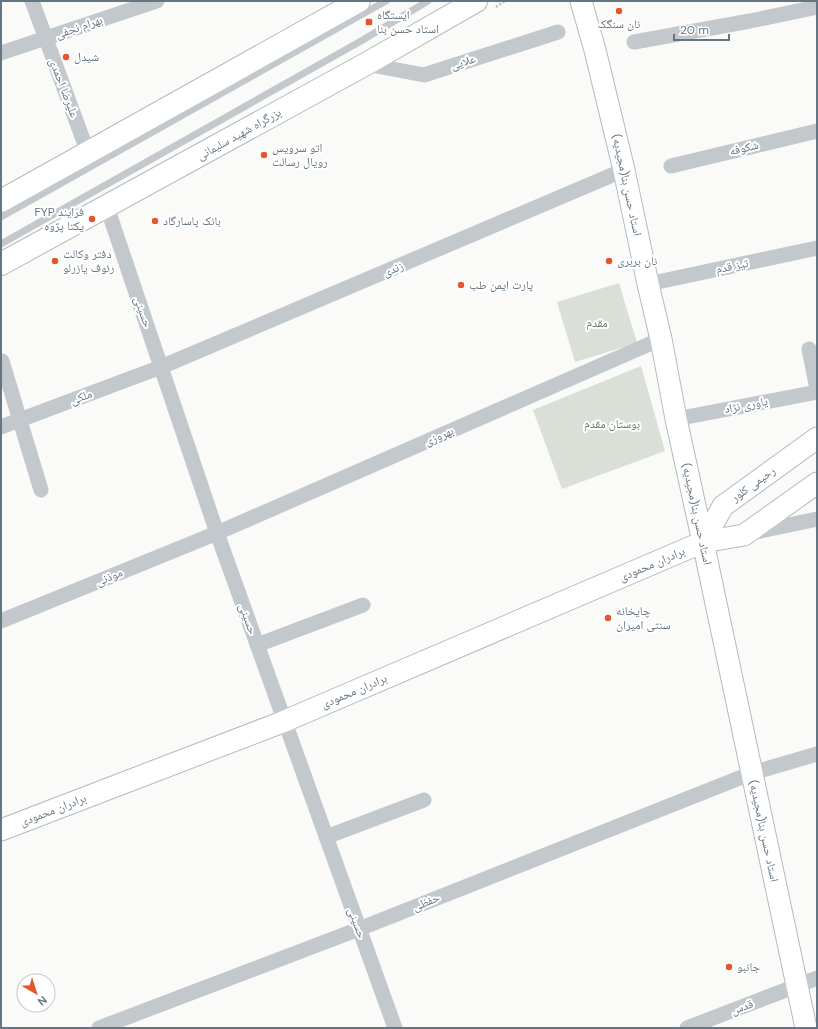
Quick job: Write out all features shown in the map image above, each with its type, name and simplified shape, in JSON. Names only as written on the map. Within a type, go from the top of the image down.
[{"type":"highway","points":[[1,201],[359,1]]},
{"type":"highway","name":"بزرگراه شهید سلیمانی","points":[[1,264],[366,64],[476,1]]},
{"type":"main road","name":"استاد حسن بنا(مجیدیه)","points":[[581,1],[595,50],[624,170],[806,1028]]},
{"type":"main road","name":"رحیمی کلور","points":[[703,542],[723,506],[817,438]]},
{"type":"main road","points":[[744,535],[817,483]]},
{"type":"main road","name":"برادران محمودی","points":[[1,830],[284,721],[703,542],[744,535]]},
{"type":"street","name":"علیرضا احمدی","points":[[32,1],[88,153]]},
{"type":"street","name":"بهرام نجفی","points":[[1,53],[157,1]]},
{"type":"street","points":[[634,42],[817,7]]},
{"type":"street","name":"علایی","points":[[366,64],[424,75],[558,32]]},
{"type":"street","name":"شکوفه","points":[[671,166],[817,131]]},
{"type":"street","name":"زندی","points":[[161,367],[624,170]]},
{"type":"street","name":"حسینی","points":[[107,206],[217,533],[395,1028]]},
{"type":"street","name":"تیز قدم","points":[[648,284],[817,248]]},
{"type":"street","name":"بهروزی","points":[[217,533],[661,340]]},
{"type":"street","points":[[809,349],[817,390]]},
{"type":"street","points":[[2,361],[41,490]]},
{"type":"street","name":"ملکی","points":[[1,427],[161,367]]},
{"type":"street","name":"یاوری نژاد","points":[[676,419],[817,390]]},
{"type":"street","points":[[744,535],[817,519]]},
{"type":"street","name":"موذنی","points":[[1,621],[217,533]]},
{"type":"street","points":[[257,645],[363,605]]},
{"type":"street","name":"حفظی","points":[[99,1028],[359,929],[752,773],[817,754]]},
{"type":"street","points":[[326,837],[424,800]]},
{"type":"street","name":"قدس","points":[[687,1028],[817,978]]},
{"type":"lane","points":[[1,217],[386,1]]},
{"type":"lane","points":[[1,244],[354,45],[428,1]]},
{"type":"path","points":[[493,1],[496,7],[505,1]]},
{"type":"green space","name":"مقدم","points":[[619,283],[637,343],[575,362],[557,302]]},
{"type":"green space","name":"بوستان مقدم","points":[[641,366],[665,451],[562,489],[533,410]]},
{"type":"place","name":"نان سنگک","points":[[619,11]]},
{"type":"place","name":"ایستگاه استاد حسن بنا","points":[[369,22]]},
{"type":"place","name":"شیدل","points":[[66,57]]},
{"type":"place","name":"اتو سرویس رویال رسالت","points":[[264,155]]},
{"type":"place","name":"FYP فرایند یکتا پژوه","points":[[92,219]]},
{"type":"place","name":"بانک پاسارگاد","points":[[155,221]]},
{"type":"place","name":"دفتر وکالت رئوف یازرلو","points":[[55,261]]},
{"type":"place","name":"نان بربری","points":[[609,261]]},
{"type":"place","name":"پارت ایمن طب","points":[[461,285]]},
{"type":"place","name":"چایخانه سنتی امیران","points":[[608,618]]},
{"type":"place","name":"جانبو","points":[[729,967]]}]
